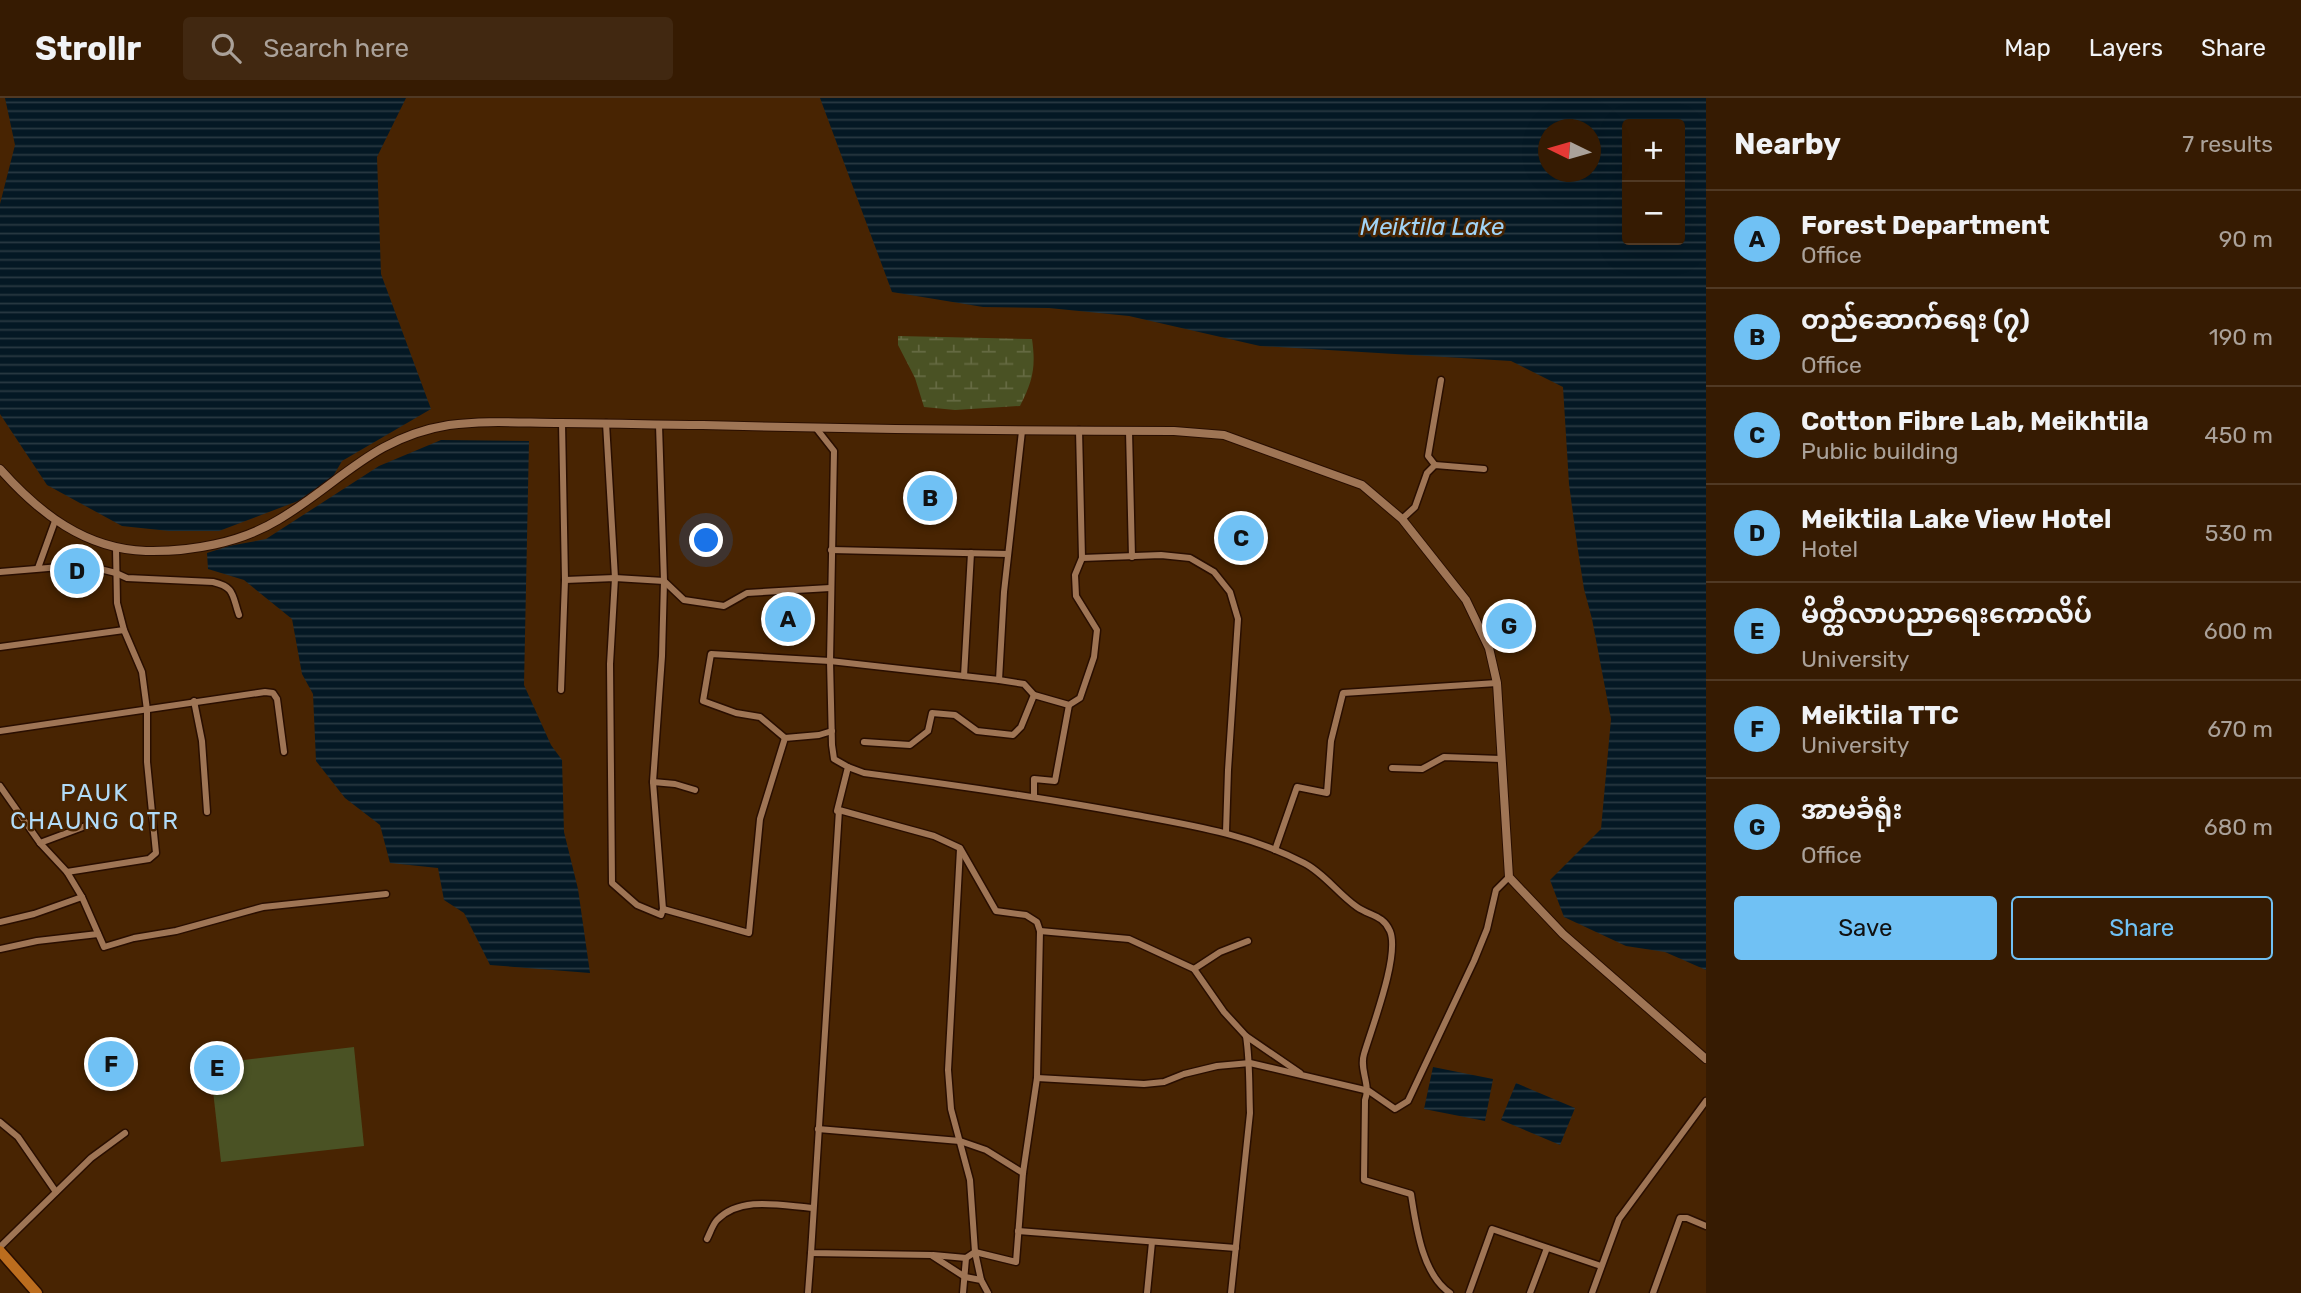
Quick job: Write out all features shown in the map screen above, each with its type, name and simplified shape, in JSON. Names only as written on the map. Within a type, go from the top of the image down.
[{"type":"highway","points":[[0,1249],[37,1293]]},
{"type":"street","points":[[1441,380],[1428,456],[1435,464],[1484,469]]},
{"type":"street","points":[[0,469],[55,521],[94,541],[116,548],[170,550],[217,544],[253,532],[278,520],[362,459],[413,433],[470,423],[1208,432],[1244,441],[1362,485],[1402,519],[1466,600],[1489,648],[1497,683],[1509,877],[1563,934],[1706,1059]]},
{"type":"street","points":[[561,690],[565,580],[562,423]]},
{"type":"street","points":[[606,423],[615,578],[610,664],[612,883],[637,905],[661,915],[663,909],[653,782],[662,656],[664,581],[659,425]]},
{"type":"street","points":[[817,428],[834,451],[830,588],[834,759],[864,773],[1034,796],[1226,832],[1306,864],[1359,908],[1382,918],[1390,931],[1393,947],[1361,1061],[1369,1091],[1365,1100],[1364,1180],[1411,1195],[1417,1237],[1439,1285],[1450,1293]]},
{"type":"street","points":[[1034,796],[1034,779],[1055,781],[1069,705],[1080,698],[1094,657],[1097,630],[1076,596],[1075,575],[1082,558],[1079,430]]},
{"type":"street","points":[[999,680],[1008,554],[1022,431]]},
{"type":"street","points":[[1129,431],[1132,556]]},
{"type":"street","points":[[1402,519],[1415,507],[1427,473],[1435,464]]},
{"type":"street","points":[[38,568],[55,521]]},
{"type":"street","points":[[67,872],[149,859],[156,853],[147,762],[147,710],[142,673],[124,630],[117,603],[116,548]]},
{"type":"street","points":[[831,550],[1008,554]]},
{"type":"street","points":[[964,676],[971,553]]},
{"type":"street","points":[[1082,558],[1161,555],[1190,558],[1214,572],[1230,592],[1238,619],[1226,832]]},
{"type":"street","points":[[0,572],[84,565],[127,578],[212,582],[226,585],[230,589],[239,615]]},
{"type":"street","points":[[565,580],[615,578],[664,581],[684,600],[724,606],[747,593],[830,588]]},
{"type":"street","points":[[0,647],[124,630]]},
{"type":"street","points":[[832,731],[785,738],[760,717],[736,713],[703,701],[711,654],[830,661],[999,680],[1024,684],[1034,695],[1069,705]]},
{"type":"street","points":[[1275,850],[1297,787],[1327,793],[1331,741],[1343,692],[1497,683]]},
{"type":"street","points":[[0,731],[244,694],[273,693],[277,699],[284,752]]},
{"type":"street","points":[[864,742],[909,745],[928,731],[932,713],[955,715],[977,731],[1013,735],[1021,727],[1034,695]]},
{"type":"street","points":[[194,701],[202,741],[207,812]]},
{"type":"street","points":[[663,909],[749,933],[760,819],[785,738]]},
{"type":"street","points":[[1392,768],[1422,769],[1444,757],[1501,760]]},
{"type":"street","points":[[808,1293],[839,810],[837,811],[848,767]]},
{"type":"street","points":[[653,782],[675,784],[695,790]]},
{"type":"street","points":[[0,786],[40,843],[67,872],[82,897],[104,947],[221,920],[263,907],[386,894]]},
{"type":"street","points":[[811,1253],[966,1258],[975,1252],[1016,1262],[1023,1173],[1037,1078],[1040,931],[1037,922],[1026,915],[996,911],[960,848],[934,836],[839,810]]},
{"type":"street","points":[[40,843],[99,821]]},
{"type":"street","points":[[960,848],[948,1070],[951,1109],[970,1180],[975,1252],[981,1280],[988,1293]]},
{"type":"street","points":[[1037,1078],[1144,1084],[1164,1082],[1217,1066],[1250,1063],[1369,1091],[1395,1108],[1408,1101],[1474,961],[1487,929],[1496,890],[1509,877]]},
{"type":"street","points":[[0,922],[34,914],[82,897]]},
{"type":"street","points":[[1040,931],[1129,939],[1194,970],[1224,1012],[1246,1036],[1305,1077]]},
{"type":"street","points":[[0,949],[37,941],[98,934]]},
{"type":"street","points":[[1194,970],[1220,952],[1248,941]]},
{"type":"street","points":[[1231,1293],[1250,1113],[1250,1063],[1246,1036]]},
{"type":"street","points":[[1592,1293],[1619,1219],[1706,1101]]},
{"type":"street","points":[[0,1122],[18,1137],[56,1192]]},
{"type":"street","points":[[818,1129],[960,1141],[986,1150],[1023,1173]]},
{"type":"street","points":[[0,1249],[91,1158],[125,1133]]},
{"type":"street","points":[[707,1239],[717,1220],[749,1204],[813,1208]]},
{"type":"street","points":[[1653,1293],[1680,1218],[1706,1226]]},
{"type":"street","points":[[1469,1293],[1492,1229],[1601,1266]]},
{"type":"street","points":[[1018,1231],[1236,1248]]},
{"type":"street","points":[[1147,1293],[1152,1242]]},
{"type":"street","points":[[1530,1293],[1548,1248]]},
{"type":"street","points":[[931,1255],[965,1277],[981,1280]]},
{"type":"street","points":[[964,1293],[966,1258]]},
{"type":"green space","points":[[898,336],[1032,339],[1032,374],[1020,406],[955,410],[924,407],[915,378],[898,345]]},
{"type":"green space","points":[[354,1047],[364,1146],[221,1162],[210,1064]]},
{"type":"water","points":[[5,98],[406,98],[377,157],[381,274],[431,409],[342,461],[332,478],[298,501],[219,531],[169,531],[122,526],[47,485],[0,414],[0,204],[15,145]]},
{"type":"water","name":"Meiktila Lake","points":[[820,98],[1706,98],[1706,970],[1665,952],[1626,946],[1564,917],[1550,880],[1601,829],[1611,719],[1577,544],[1569,484],[1563,387],[1511,361],[1260,346],[1129,316],[1049,308],[983,307],[892,292]]},
{"type":"water","points":[[441,440],[529,441],[524,685],[551,745],[562,760],[564,832],[578,889],[590,973],[490,965],[464,913],[444,900],[438,868],[390,863],[380,825],[345,798],[316,761],[313,694],[302,674],[292,619],[244,580],[208,569],[207,553],[266,539],[379,466]]},
{"type":"water","points":[[1433,1067],[1493,1079],[1485,1121],[1424,1109]]},
{"type":"water","points":[[1516,1083],[1575,1108],[1560,1145],[1501,1120]]},
{"type":"place","name":"တည်ဆောက်ရေး (၇)","points":[[930,498]]},
{"type":"place","name":"Cotton Fibre Lab, Meikhtila","points":[[1241,538]]},
{"type":"place","name":"Meiktila Lake View Hotel","points":[[77,571]]},
{"type":"place","name":"Forest Department","points":[[788,619]]},
{"type":"place","name":"အာမခံရုံး","points":[[1509,626]]},
{"type":"place","name":"Meiktila TTC","points":[[111,1064]]},
{"type":"place","name":"မိတ္ထီလာပညာရေးကောလိပ်","points":[[217,1068]]},
{"type":"district","name":"PAUK CHAUNG QTR","points":[[95,807]]}]
